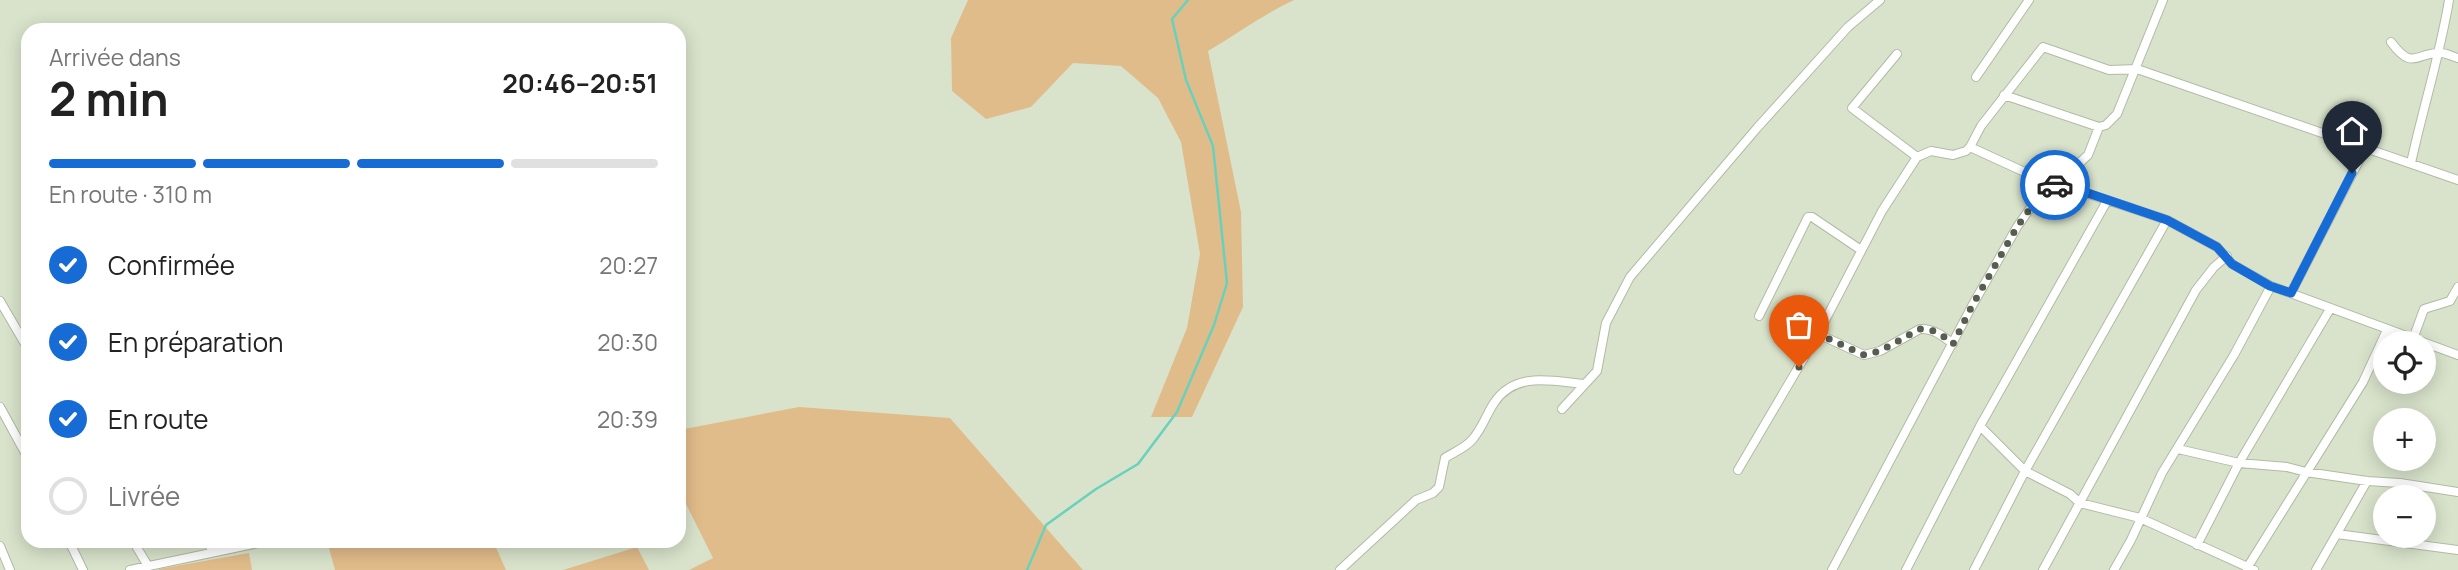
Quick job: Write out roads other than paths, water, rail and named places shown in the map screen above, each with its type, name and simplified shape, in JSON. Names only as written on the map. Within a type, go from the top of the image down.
[{"type":"street","points":[[1562,408],[1597,371],[1606,323],[1630,277],[1757,128],[1848,27],[1880,0]]},
{"type":"street","points":[[1976,77],[2029,0]]},
{"type":"street","points":[[2004,95],[2099,127],[2106,124],[2117,114],[2163,0]]},
{"type":"street","points":[[2411,163],[2422,112],[2440,52],[2449,0]]},
{"type":"street","points":[[2391,41],[2404,56],[2417,59],[2440,52],[2458,58]]},
{"type":"street","points":[[1738,470],[1818,334],[1882,211],[1917,158],[1931,151],[1953,155],[1966,151],[1981,126],[2043,47],[2109,70],[2137,69],[2458,180]]},
{"type":"street","points":[[1897,54],[1852,108],[1917,158]]},
{"type":"street","points":[[1832,570],[1972,306],[2017,227],[2029,210],[2088,155],[2099,127]]},
{"type":"street","points":[[1970,147],[2056,184],[2167,220],[2217,247],[2232,264],[2270,286],[2390,331]]},
{"type":"street","points":[[2291,293],[2365,149]]},
{"type":"street","points":[[1906,570],[1980,426],[2107,201]]},
{"type":"street","points":[[1759,316],[1808,217],[1812,217],[1861,250]]},
{"type":"street","points":[[1974,570],[2025,471],[2167,220]]},
{"type":"street","points":[[2043,570],[2196,290],[2214,267],[2227,256]]},
{"type":"street","points":[[2114,570],[2162,473],[2234,355],[2270,286]]},
{"type":"street","points":[[2416,331],[2424,309],[2450,300],[2458,287]]},
{"type":"street","points":[[0,301],[21,337]]},
{"type":"street","points":[[2197,545],[2239,463],[2330,309]]},
{"type":"street","points":[[1818,334],[1864,355],[1880,351],[1920,329],[1941,335],[1953,344]]},
{"type":"street","points":[[1980,426],[2025,471],[2070,494],[2080,503],[2140,518],[2251,569],[2306,472],[2363,382],[2387,330]]},
{"type":"street","points":[[2436,347],[2458,355]]},
{"type":"street","points":[[1340,570],[1416,500],[1433,493],[1439,487],[1445,458],[1470,442],[1480,430],[1494,402],[1513,384],[1534,380],[1584,384]]},
{"type":"street","points":[[0,407],[21,445]]},
{"type":"street","points":[[2178,449],[2239,463],[2287,467],[2367,481],[2400,482],[2458,492]]},
{"type":"street","points":[[2316,570],[2367,481]]},
{"type":"street","points":[[2337,534],[2458,550]]},
{"type":"street","points":[[0,546],[10,570]]},
{"type":"street","points":[[72,548],[83,570]]},
{"type":"street","points":[[137,548],[148,566]]},
{"type":"street","points":[[210,548],[213,552]]},
{"type":"street","points":[[130,570],[233,548]]},
{"type":"waterway","points":[[1027,570],[1046,525],[1096,489],[1138,464],[1177,412],[1214,325],[1227,283],[1213,146],[1186,80],[1172,19],[1188,0]]}]
